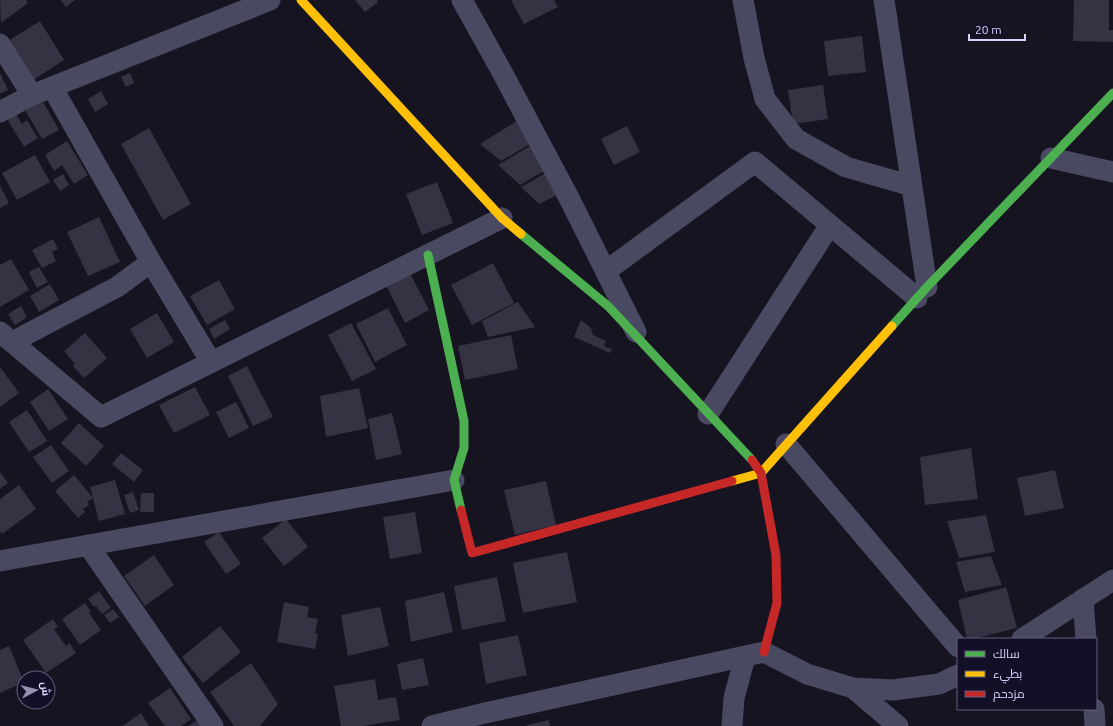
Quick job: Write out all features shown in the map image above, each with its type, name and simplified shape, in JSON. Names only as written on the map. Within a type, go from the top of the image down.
[{"type":"street","points":[[0,112],[32,94],[270,0]]},
{"type":"street","points":[[301,0],[502,218],[608,306],[751,459],[761,473],[776,555],[777,602],[734,698],[732,726]]},
{"type":"street","points":[[462,0],[569,198],[641,341]]},
{"type":"street","points":[[743,0],[754,58],[765,99],[796,139],[846,167],[912,186]]},
{"type":"street","points":[[884,0],[912,186],[922,292]]},
{"type":"street","points":[[0,44],[32,94]]},
{"type":"street","points":[[52,87],[151,262],[211,362]]},
{"type":"street","points":[[428,255],[464,421],[464,448],[454,480],[472,553],[761,473],[922,292],[1113,93]]},
{"type":"street","points":[[1051,158],[1113,172]]},
{"type":"street","points":[[606,272],[755,162],[830,225],[922,292]]},
{"type":"street","points":[[151,262],[117,287],[6,337],[101,417],[502,218]]},
{"type":"street","points":[[708,414],[830,225]]},
{"type":"street","points":[[786,444],[957,646]]},
{"type":"street","points":[[0,561],[454,480]]},
{"type":"street","points":[[88,545],[213,726]]},
{"type":"street","points":[[1024,638],[1113,580]]},
{"type":"street","points":[[1082,599],[1086,638]]},
{"type":"street","points":[[432,726],[487,719],[754,655],[807,674],[853,688],[892,690],[939,684],[957,675]]},
{"type":"street","points":[[853,688],[898,726]]},
{"type":"street","points":[[1094,710],[1095,726]]},
{"type":"building","points":[[0,0],[26,0],[28,3],[1,23]]},
{"type":"building","points":[[61,0],[75,0],[66,7]]},
{"type":"building","points":[[355,0],[377,0],[378,2],[365,12]]},
{"type":"building","points":[[511,0],[554,0],[558,7],[524,24]]},
{"type":"building","points":[[1074,0],[1109,0],[1109,30],[1113,30],[1113,42],[1073,41]]},
{"type":"building","points":[[40,21],[64,60],[33,80],[8,41]]},
{"type":"building","points":[[862,36],[866,72],[828,76],[824,41]]},
{"type":"building","points":[[0,73],[8,90],[0,94]]},
{"type":"building","points":[[130,73],[134,83],[126,87],[121,77]]},
{"type":"building","points":[[823,85],[828,119],[793,124],[788,90]]},
{"type":"building","points":[[101,91],[108,104],[95,112],[88,99]]},
{"type":"building","points":[[42,100],[59,130],[42,139],[25,110]]},
{"type":"building","points":[[16,114],[22,124],[27,120],[38,138],[24,147],[7,119]]},
{"type":"building","points":[[517,121],[530,144],[501,161],[480,144]]},
{"type":"building","points":[[627,126],[640,152],[614,165],[601,139]]},
{"type":"building","points":[[149,128],[191,204],[163,220],[121,144]]},
{"type":"building","points":[[67,141],[88,175],[74,184],[62,165],[54,171],[45,155]]},
{"type":"building","points":[[530,146],[544,171],[520,185],[498,165]]},
{"type":"building","points":[[35,155],[50,182],[17,200],[2,173]]},
{"type":"building","points":[[546,173],[557,195],[539,204],[521,187]]},
{"type":"building","points":[[63,174],[69,185],[60,191],[53,180]]},
{"type":"building","points":[[437,182],[453,223],[422,235],[406,194]]},
{"type":"building","points":[[0,186],[9,203],[0,208]]},
{"type":"building","points":[[99,217],[120,262],[88,276],[67,232]]},
{"type":"building","points":[[53,239],[58,249],[52,252],[56,261],[42,268],[32,250]]},
{"type":"building","points":[[11,259],[29,290],[0,307],[0,265]]},
{"type":"building","points":[[493,263],[514,303],[472,325],[451,285]]},
{"type":"building","points":[[39,267],[48,282],[37,288],[29,272]]},
{"type":"building","points":[[409,271],[429,310],[405,323],[385,283]]},
{"type":"building","points":[[219,280],[235,309],[207,325],[190,296]]},
{"type":"building","points":[[50,284],[59,300],[39,312],[30,296]]},
{"type":"building","points":[[518,302],[535,327],[488,337],[482,321]]},
{"type":"building","points":[[21,306],[27,317],[15,325],[8,314]]},
{"type":"building","points":[[388,308],[407,345],[375,362],[356,324]]},
{"type":"building","points":[[157,313],[174,342],[147,358],[130,329]]},
{"type":"building","points":[[225,320],[230,329],[214,339],[209,329]]},
{"type":"building","points":[[581,320],[591,328],[593,335],[606,341],[604,346],[612,349],[610,353],[574,337]]},
{"type":"building","points":[[351,323],[376,369],[352,381],[328,335]]},
{"type":"building","points":[[85,333],[107,358],[84,378],[73,366],[75,364],[64,351]]},
{"type":"building","points":[[511,335],[518,369],[465,380],[458,346]]},
{"type":"building","points":[[247,366],[273,417],[253,426],[228,376]]},
{"type":"building","points":[[0,367],[19,393],[0,407]]},
{"type":"building","points":[[195,387],[210,415],[174,433],[159,405]]},
{"type":"building","points":[[359,388],[368,428],[326,437],[320,396]]},
{"type":"building","points":[[48,389],[68,419],[49,431],[30,402]]},
{"type":"building","points":[[236,402],[249,428],[229,438],[216,412]]},
{"type":"building","points":[[27,410],[47,441],[29,452],[9,422]]},
{"type":"building","points":[[392,413],[402,454],[376,460],[368,419]]},
{"type":"building","points":[[79,423],[104,446],[86,466],[61,443]]},
{"type":"building","points":[[51,445],[69,471],[52,483],[33,457]]},
{"type":"building","points":[[971,448],[978,499],[925,505],[920,457]]},
{"type":"building","points":[[121,453],[143,470],[134,482],[112,464]]},
{"type":"building","points":[[1055,470],[1064,508],[1025,516],[1017,478]]},
{"type":"building","points":[[0,472],[8,483],[0,489]]},
{"type":"building","points":[[74,475],[93,498],[87,502],[89,505],[83,509],[85,512],[78,518],[55,491]]},
{"type":"building","points":[[115,480],[125,514],[99,521],[90,487]]},
{"type":"building","points":[[546,481],[556,525],[515,535],[504,490]]},
{"type":"building","points":[[19,485],[36,509],[2,534],[0,531],[0,499]]},
{"type":"building","points":[[133,492],[139,510],[130,513],[124,495]]},
{"type":"building","points":[[141,493],[154,493],[154,512],[140,512]]},
{"type":"building","points":[[415,512],[422,553],[390,559],[383,517]]},
{"type":"building","points":[[986,515],[995,552],[959,558],[947,521]]},
{"type":"building","points":[[286,519],[308,547],[284,566],[262,538]]},
{"type":"building","points":[[219,532],[241,564],[226,574],[204,542]]},
{"type":"building","points":[[567,552],[577,602],[523,613],[513,563]]},
{"type":"building","points":[[154,555],[174,585],[145,606],[124,576]]},
{"type":"building","points":[[991,556],[1002,585],[965,592],[956,562]]},
{"type":"building","points":[[497,577],[506,621],[462,630],[454,586]]},
{"type":"building","points":[[1006,587],[1017,628],[977,638],[967,638],[958,600]]},
{"type":"building","points":[[99,591],[111,608],[102,614],[88,599]]},
{"type":"building","points":[[444,592],[453,632],[411,642],[405,601]]},
{"type":"building","points":[[284,602],[309,607],[307,617],[318,619],[315,633],[318,634],[315,649],[277,642]]},
{"type":"building","points":[[85,603],[91,612],[89,613],[101,630],[80,645],[62,619]]},
{"type":"building","points":[[380,607],[389,646],[348,656],[341,615]]},
{"type":"building","points":[[113,609],[119,617],[110,623],[104,615]]},
{"type":"building","points":[[53,619],[58,627],[54,629],[66,646],[69,643],[76,653],[50,670],[44,670],[23,640]]},
{"type":"building","points":[[220,626],[241,652],[203,683],[182,657]]},
{"type":"building","points":[[518,635],[527,675],[486,684],[479,643]]},
{"type":"building","points":[[9,646],[19,670],[16,670],[16,686],[0,693],[0,650]]},
{"type":"building","points":[[423,658],[429,685],[402,690],[397,664]]},
{"type":"building","points":[[251,663],[278,704],[260,726],[234,726],[210,692]]},
{"type":"building","points":[[375,679],[378,700],[396,697],[400,720],[363,726],[341,726],[334,686]]},
{"type":"building","points":[[170,688],[191,719],[181,726],[165,726],[148,703]]},
{"type":"building","points":[[141,713],[149,726],[122,726]]},
{"type":"building","points":[[200,719],[204,726],[188,726]]},
{"type":"building","points":[[549,720],[550,726],[527,726],[527,725]]},
{"type":"traffic: fast","points":[[892,326],[927,287],[1113,93]]},
{"type":"traffic: fast","points":[[521,234],[608,306],[752,460]]},
{"type":"traffic: fast","points":[[428,255],[464,421],[464,448],[454,480],[461,510]]},
{"type":"traffic: slow","points":[[301,0],[502,218],[521,234]]},
{"type":"traffic: slow","points":[[732,481],[761,473],[892,326]]},
{"type":"traffic: jam","points":[[752,460],[761,473],[776,555],[777,603],[764,652]]},
{"type":"traffic: jam","points":[[461,510],[472,553],[732,481]]}]
